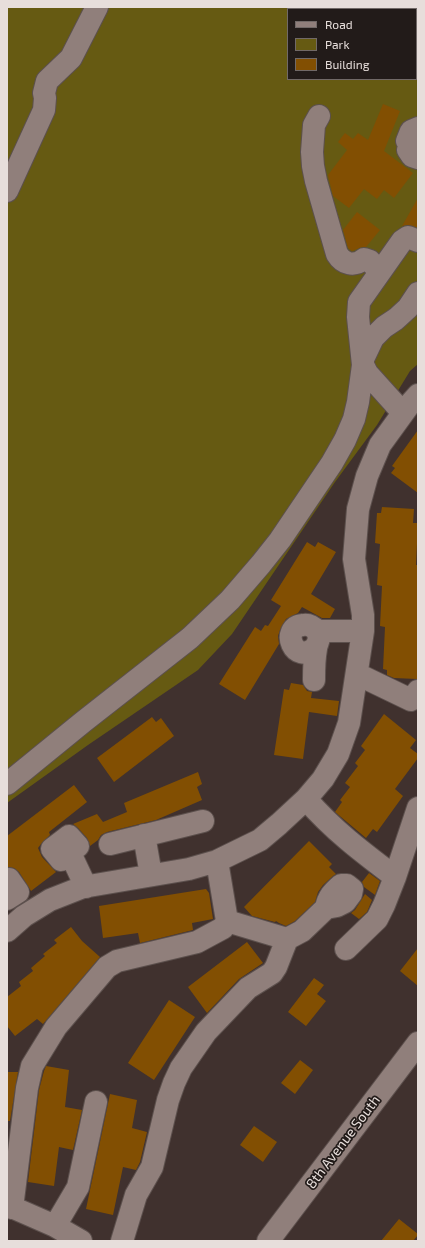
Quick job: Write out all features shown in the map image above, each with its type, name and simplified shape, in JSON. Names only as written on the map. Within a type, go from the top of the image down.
[{"type":"street","points":[[7,191],[44,110],[44,93],[47,81],[71,58],[93,9]]},
{"type":"street","points":[[318,116],[314,125],[312,152],[313,166],[337,254],[343,262],[354,264],[364,259],[370,261],[380,271]]},
{"type":"street","points":[[403,413],[363,366],[358,302],[402,241],[408,237],[418,241]]},
{"type":"street","points":[[7,784],[190,638],[230,600],[261,564],[292,522],[345,440],[354,419],[358,402],[363,359],[373,338],[408,308],[418,293]]},
{"type":"street","points":[[7,931],[24,916],[50,900],[86,887],[189,868],[217,861],[260,840],[306,799],[323,779],[338,754],[349,723],[363,631],[363,615],[354,559],[358,509],[367,476],[380,445],[418,395]]},
{"type":"street","points":[[314,680],[316,639],[363,631]]},
{"type":"street","points":[[357,674],[414,696]]},
{"type":"street","points":[[306,799],[324,819],[350,843],[395,877]]},
{"type":"street","points":[[346,949],[377,919],[395,877],[418,808]]},
{"type":"street","points":[[110,844],[203,821]]},
{"type":"street","points":[[144,835],[151,875]]},
{"type":"street","points":[[70,853],[86,887]]},
{"type":"street","points":[[81,1241],[55,1226],[10,1206],[27,1088],[32,1066],[56,1027],[107,967],[117,961],[197,942],[223,928],[227,921],[217,861]]},
{"type":"street","points":[[8,892],[24,916]]},
{"type":"street","points":[[122,1241],[136,1195],[152,1167],[168,1100],[181,1068],[206,1032],[248,988],[272,973],[276,967],[287,939],[302,931],[326,908]]},
{"type":"street","points":[[227,921],[287,939]]},
{"type":"street","name":"8th Avenue South","points":[[268,1241],[418,1043]]},
{"type":"street","points":[[55,1226],[78,1186],[96,1102]]},
{"type":"green space","points":[[7,7],[418,7],[418,364],[410,371],[377,425],[335,482],[232,634],[198,670],[88,745],[7,803]]},
{"type":"shaded area","points":[[367,7],[418,7],[418,32],[417,8]]},
{"type":"building","points":[[383,104],[400,111],[384,151],[413,173],[394,198],[384,190],[377,199],[364,189],[349,208],[333,196],[328,175],[347,150],[338,142],[345,133],[353,139],[358,133],[368,140]]},
{"type":"building","points":[[418,198],[418,228],[407,225],[402,226]]},
{"type":"building","points":[[357,212],[380,230],[366,247],[352,251],[348,248],[343,230]]},
{"type":"building","points":[[418,430],[418,493],[391,473],[395,468],[392,466]]},
{"type":"building","points":[[382,507],[414,509],[413,523],[418,523],[416,565],[418,565],[417,679],[394,678],[387,675],[387,670],[383,669],[385,627],[380,626],[382,586],[377,585],[380,544],[375,543],[377,513],[381,513]]},
{"type":"building","points":[[307,542],[315,547],[318,542],[336,552],[311,594],[335,609],[330,618],[322,618],[302,607],[298,613],[286,619],[278,636],[279,644],[245,700],[219,684],[255,627],[261,631],[265,625],[268,626],[281,606],[271,600]]},
{"type":"building","points":[[291,683],[303,685],[307,691],[312,692],[311,698],[339,701],[337,716],[309,712],[303,759],[274,755],[284,689],[289,690]]},
{"type":"building","points":[[384,714],[416,740],[410,748],[418,754],[418,758],[395,789],[403,796],[377,832],[373,829],[366,838],[335,812],[342,802],[340,800],[350,787],[345,783],[358,766],[355,763],[365,750],[361,746]]},
{"type":"building","points":[[152,717],[156,722],[161,718],[174,736],[114,782],[97,758]]},
{"type":"building","points":[[198,772],[202,784],[197,787],[202,800],[156,820],[107,832],[101,835],[98,840],[90,846],[87,838],[73,824],[97,814],[103,822],[127,812],[124,803]]},
{"type":"building","points":[[74,785],[87,802],[49,832],[50,835],[38,848],[42,857],[56,872],[31,891],[19,872],[14,868],[7,867],[7,836]]},
{"type":"building","points":[[309,841],[332,864],[329,867],[336,874],[323,885],[318,892],[315,902],[295,921],[286,926],[276,921],[252,916],[244,907]]},
{"type":"building","points":[[369,873],[380,881],[375,895],[364,887],[362,882]]},
{"type":"building","points":[[206,889],[209,893],[213,919],[192,923],[193,930],[140,943],[138,933],[103,938],[99,906]]},
{"type":"building","points":[[365,894],[372,900],[367,912],[359,919],[351,913],[355,910]]},
{"type":"building","points":[[71,927],[82,941],[100,957],[43,1024],[37,1019],[15,1036],[7,1026],[7,997],[21,986],[19,982],[33,971],[31,968],[45,956],[43,954],[57,943],[54,940]]},
{"type":"building","points":[[247,942],[263,963],[239,979],[207,1013],[188,987]]},
{"type":"building","points":[[418,948],[418,986],[400,971]]},
{"type":"building","points":[[314,978],[324,985],[317,994],[326,1001],[306,1026],[288,1012]]},
{"type":"building","points":[[169,1000],[195,1017],[154,1080],[128,1063]]},
{"type":"building","points":[[300,1060],[313,1070],[295,1094],[281,1083]]},
{"type":"building","points":[[46,1066],[69,1070],[65,1107],[82,1110],[73,1150],[59,1147],[54,1186],[28,1182],[39,1090]]},
{"type":"building","points":[[7,1072],[18,1072],[10,1121],[7,1121]]},
{"type":"building","points":[[110,1094],[137,1100],[132,1128],[147,1132],[140,1162],[136,1170],[123,1167],[113,1215],[86,1209]]},
{"type":"building","points":[[254,1126],[277,1142],[263,1162],[240,1145]]},
{"type":"building","points":[[399,1219],[418,1235],[413,1241],[381,1241]]}]
